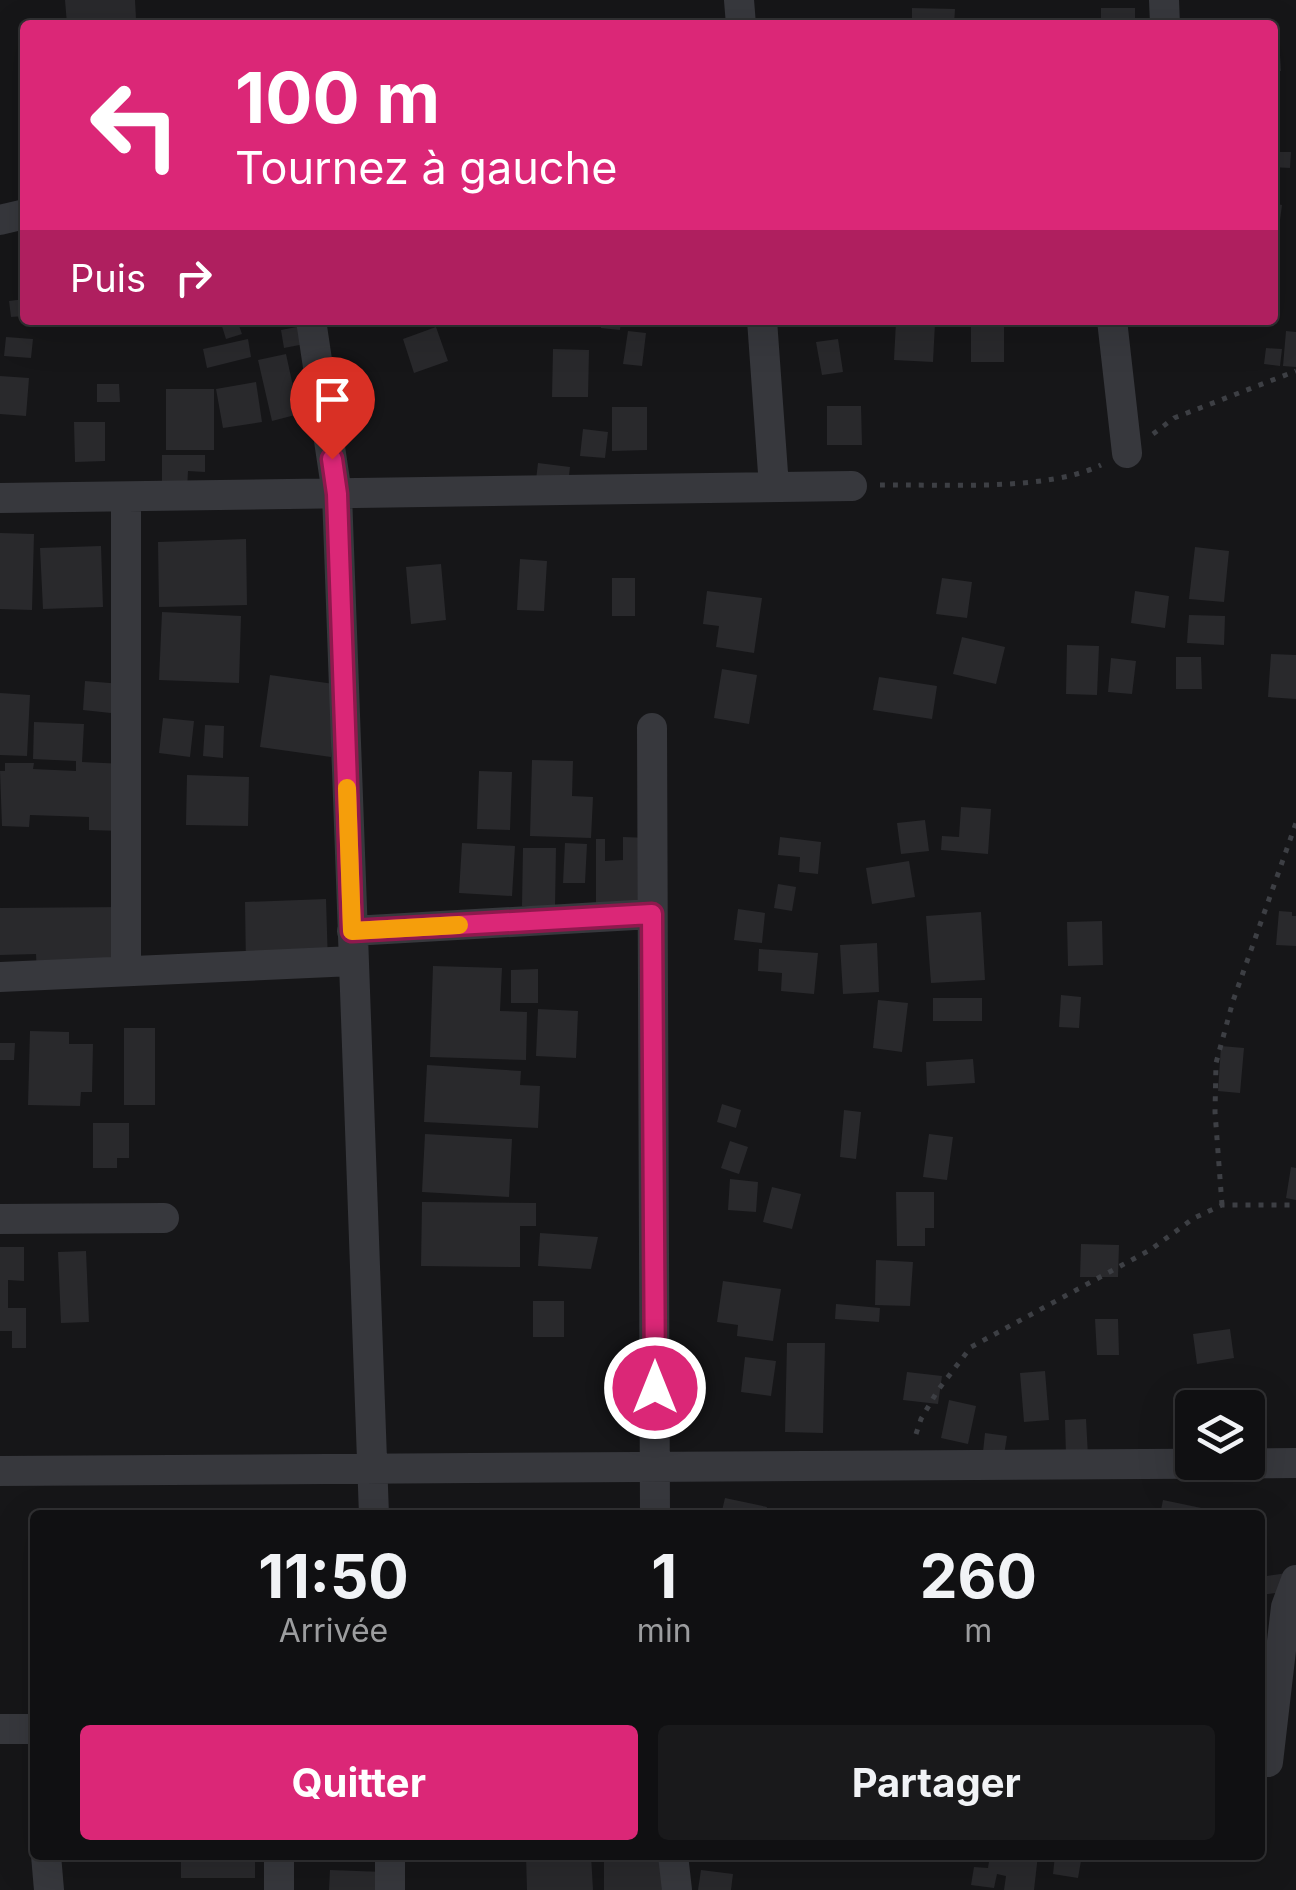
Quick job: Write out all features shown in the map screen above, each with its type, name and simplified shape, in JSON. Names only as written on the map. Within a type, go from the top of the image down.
[{"type":"street","points":[[311,325],[337,494],[374,1510]]},
{"type":"street","points":[[762,325],[774,488]]},
{"type":"street","points":[[1113,325],[1127,453]]},
{"type":"street","points":[[0,498],[852,486]]},
{"type":"street","points":[[126,496],[126,971]]},
{"type":"street","points":[[652,728],[655,1510]]},
{"type":"street","points":[[0,977],[126,971],[652,914]]},
{"type":"street","points":[[0,1219],[164,1218]]},
{"type":"street","points":[[0,1471],[1296,1463]]},
{"type":"street","points":[[1275,1763],[1270,1723],[1286,1606],[1296,1580]]},
{"type":"street","points":[[0,1729],[30,1729]]},
{"type":"street","points":[[46,1860],[49,1890]]},
{"type":"street","points":[[279,1860],[279,1890]]},
{"type":"street","points":[[390,1860],[390,1890]]},
{"type":"street","points":[[675,1860],[678,1890]]},
{"type":"path","points":[[852,486],[1004,483],[1080,476],[1127,453],[1174,418],[1296,371]]},
{"type":"path","points":[[1222,1205],[1215,1112],[1216,1063],[1233,1001],[1296,823]]},
{"type":"path","points":[[907,1466],[921,1419],[970,1346],[1150,1250],[1194,1218],[1222,1205],[1296,1205]]},
{"type":"building","points":[[65,0],[135,0],[136,19],[67,20]]},
{"type":"building","points":[[912,8],[955,9],[954,20],[912,20]]},
{"type":"building","points":[[1101,8],[1135,8],[1135,20],[1101,20]]},
{"type":"building","points":[[1278,24],[1281,71],[1278,71]]},
{"type":"building","points":[[1278,152],[1291,152],[1290,168],[1278,167]]},
{"type":"building","points":[[20,300],[20,316],[11,317],[9,301]]},
{"type":"building","points":[[222,325],[239,325],[242,334],[226,339]]},
{"type":"building","points":[[307,325],[310,343],[284,348],[281,330]]},
{"type":"building","points":[[601,325],[620,325],[620,330]]},
{"type":"building","points":[[896,325],[935,325],[933,362],[894,360]]},
{"type":"building","points":[[971,325],[1004,325],[1004,362],[971,362]]},
{"type":"building","points":[[436,327],[448,361],[414,373],[403,339]]},
{"type":"building","points":[[628,331],[646,333],[642,366],[623,364]]},
{"type":"building","points":[[1286,331],[1296,332],[1296,367],[1283,366]]},
{"type":"building","points":[[6,337],[33,339],[31,358],[4,356]]},
{"type":"building","points":[[248,339],[251,357],[207,368],[203,349]]},
{"type":"building","points":[[838,339],[843,372],[822,375],[816,342]]},
{"type":"building","points":[[1266,348],[1282,349],[1280,366],[1264,364]]},
{"type":"building","points":[[553,349],[589,350],[588,397],[552,397]]},
{"type":"building","points":[[286,354],[299,414],[272,421],[258,360]]},
{"type":"building","points":[[0,376],[29,378],[26,416],[0,414]]},
{"type":"building","points":[[256,382],[262,422],[223,428],[216,389]]},
{"type":"building","points":[[97,384],[119,384],[120,402],[97,402]]},
{"type":"building","points":[[166,389],[214,389],[214,450],[166,450]]},
{"type":"building","points":[[827,406],[861,406],[862,445],[827,445]]},
{"type":"building","points":[[612,407],[647,407],[647,450],[612,451]]},
{"type":"building","points":[[74,422],[105,422],[105,461],[75,462]]},
{"type":"building","points":[[583,429],[608,432],[605,458],[580,456]]},
{"type":"building","points":[[162,455],[205,455],[205,472],[188,471],[187,491],[162,490]]},
{"type":"building","points":[[538,463],[570,467],[568,484],[536,480]]},
{"type":"building","points":[[0,533],[34,534],[32,610],[0,609]]},
{"type":"building","points":[[246,539],[247,605],[159,607],[158,542]]},
{"type":"building","points":[[101,546],[103,607],[43,609],[40,548]]},
{"type":"building","points":[[1195,547],[1229,551],[1224,602],[1189,599]]},
{"type":"building","points":[[520,559],[547,561],[544,611],[517,610]]},
{"type":"building","points":[[441,564],[446,620],[411,624],[406,567]]},
{"type":"building","points":[[612,578],[635,578],[635,616],[612,616]]},
{"type":"building","points":[[942,578],[972,582],[967,618],[936,614]]},
{"type":"building","points":[[707,591],[762,598],[754,653],[716,647],[719,626],[703,624]]},
{"type":"building","points":[[1135,591],[1169,596],[1165,628],[1131,623]]},
{"type":"building","points":[[162,612],[241,616],[239,683],[159,680]]},
{"type":"building","points":[[1189,615],[1225,616],[1224,645],[1187,643]]},
{"type":"building","points":[[962,637],[1005,647],[996,684],[953,674]]},
{"type":"building","points":[[1067,645],[1099,646],[1097,695],[1066,694]]},
{"type":"building","points":[[1271,654],[1296,655],[1296,699],[1268,697]]},
{"type":"building","points":[[1176,657],[1201,657],[1202,689],[1176,689]]},
{"type":"building","points":[[1111,658],[1136,661],[1132,694],[1108,692]]},
{"type":"building","points":[[722,669],[757,675],[749,724],[714,718]]},
{"type":"building","points":[[270,675],[334,684],[331,757],[260,747]]},
{"type":"building","points":[[879,677],[937,686],[932,719],[873,710]]},
{"type":"building","points":[[85,681],[122,684],[120,714],[83,710]]},
{"type":"building","points":[[0,693],[30,695],[27,756],[0,755]]},
{"type":"building","points":[[163,718],[194,721],[190,757],[159,753]]},
{"type":"building","points":[[34,722],[84,724],[82,762],[125,764],[122,831],[89,830],[89,817],[30,815],[29,827],[2,826],[0,771],[5,771],[5,763],[34,763],[33,769],[76,771],[76,761],[33,759]]},
{"type":"building","points":[[205,725],[224,726],[223,758],[203,756]]},
{"type":"building","points":[[532,760],[573,761],[572,796],[593,797],[591,838],[530,836]]},
{"type":"building","points":[[479,771],[512,772],[510,830],[477,829]]},
{"type":"building","points":[[187,775],[249,777],[248,826],[186,825]]},
{"type":"building","points":[[961,807],[991,809],[988,854],[941,850],[942,836],[959,837]]},
{"type":"building","points":[[925,820],[929,851],[901,854],[897,823]]},
{"type":"building","points":[[623,837],[650,838],[650,909],[596,908],[596,839],[605,839],[605,861],[623,860]]},
{"type":"building","points":[[780,837],[821,842],[818,874],[799,872],[800,857],[778,855]]},
{"type":"building","points":[[462,843],[515,846],[512,896],[459,893]]},
{"type":"building","points":[[565,843],[587,844],[585,883],[563,883]]},
{"type":"building","points":[[523,848],[556,848],[555,907],[522,906]]},
{"type":"building","points":[[909,861],[915,897],[872,904],[866,868]]},
{"type":"building","points":[[778,884],[796,887],[792,911],[774,908]]},
{"type":"building","points":[[326,899],[328,964],[246,967],[245,902]]},
{"type":"building","points":[[126,907],[126,974],[37,975],[36,954],[0,955],[0,908]]},
{"type":"building","points":[[738,909],[765,913],[762,943],[734,940]]},
{"type":"building","points":[[1279,911],[1296,916],[1296,946],[1276,945]]},
{"type":"building","points":[[981,912],[985,980],[931,983],[926,916]]},
{"type":"building","points":[[1102,921],[1103,965],[1068,966],[1067,922]]},
{"type":"building","points":[[877,943],[879,992],[843,994],[840,945]]},
{"type":"building","points":[[759,949],[818,953],[814,994],[781,991],[782,973],[758,971]]},
{"type":"building","points":[[433,966],[502,968],[500,1011],[527,1012],[526,1060],[430,1057]]},
{"type":"building","points":[[538,969],[538,1003],[511,1003],[511,970]]},
{"type":"building","points":[[1061,995],[1081,997],[1079,1028],[1059,1027]]},
{"type":"building","points":[[933,998],[982,998],[982,1021],[933,1021]]},
{"type":"building","points":[[878,1000],[908,1003],[902,1052],[873,1048]]},
{"type":"building","points":[[538,1009],[578,1011],[576,1058],[536,1056]]},
{"type":"building","points":[[124,1028],[155,1028],[155,1105],[124,1105]]},
{"type":"building","points":[[30,1031],[69,1032],[69,1044],[93,1044],[92,1092],[81,1092],[80,1106],[28,1105]]},
{"type":"building","points":[[0,1043],[15,1043],[14,1060],[0,1060]]},
{"type":"building","points":[[1221,1046],[1244,1048],[1240,1093],[1218,1091]]},
{"type":"building","points":[[973,1059],[975,1083],[927,1086],[926,1062]]},
{"type":"building","points":[[427,1065],[521,1071],[520,1085],[540,1086],[538,1128],[424,1122]]},
{"type":"building","points":[[722,1104],[741,1110],[736,1128],[717,1122]]},
{"type":"building","points":[[844,1110],[861,1112],[856,1159],[840,1157]]},
{"type":"building","points":[[93,1123],[129,1123],[129,1158],[117,1158],[117,1168],[93,1168]]},
{"type":"building","points":[[425,1134],[512,1139],[509,1197],[422,1192]]},
{"type":"building","points":[[929,1134],[953,1137],[947,1180],[923,1177]]},
{"type":"building","points":[[730,1141],[748,1147],[739,1174],[721,1168]]},
{"type":"building","points":[[1291,1167],[1296,1168],[1296,1200],[1286,1198]]},
{"type":"building","points":[[730,1179],[758,1182],[756,1212],[728,1210]]},
{"type":"building","points":[[772,1187],[801,1194],[792,1229],[763,1222]]},
{"type":"building","points":[[896,1192],[934,1192],[934,1228],[925,1228],[925,1246],[897,1246]]},
{"type":"building","points":[[422,1202],[536,1203],[536,1226],[520,1226],[520,1267],[421,1266]]},
{"type":"building","points":[[540,1233],[598,1237],[591,1269],[538,1266]]},
{"type":"building","points":[[1081,1244],[1119,1245],[1118,1277],[1080,1277]]},
{"type":"building","points":[[0,1247],[24,1247],[24,1281],[8,1280],[8,1308],[26,1308],[26,1348],[12,1348],[12,1331],[0,1331]]},
{"type":"building","points":[[86,1251],[89,1322],[61,1323],[58,1252]]},
{"type":"building","points":[[876,1260],[913,1262],[910,1306],[875,1305]]},
{"type":"building","points":[[723,1281],[781,1289],[773,1341],[737,1336],[738,1325],[717,1322]]},
{"type":"building","points":[[533,1301],[564,1301],[564,1337],[533,1337]]},
{"type":"building","points":[[836,1304],[880,1308],[879,1322],[835,1319]]},
{"type":"building","points":[[1095,1319],[1118,1319],[1119,1355],[1097,1355]]},
{"type":"building","points":[[1230,1329],[1234,1358],[1197,1364],[1193,1334]]},
{"type":"building","points":[[787,1343],[825,1343],[823,1433],[785,1432]]},
{"type":"building","points":[[745,1357],[776,1361],[771,1396],[741,1392]]},
{"type":"building","points":[[1045,1371],[1049,1420],[1024,1422],[1020,1373]]},
{"type":"building","points":[[907,1372],[942,1376],[938,1404],[903,1400]]},
{"type":"building","points":[[949,1400],[976,1406],[968,1444],[941,1438]]},
{"type":"building","points":[[1086,1419],[1088,1456],[1066,1456],[1065,1420]]},
{"type":"building","points":[[985,1433],[1007,1436],[1004,1455],[983,1452]]},
{"type":"building","points":[[725,1498],[767,1507],[766,1510],[722,1510]]},
{"type":"building","points":[[1163,1500],[1206,1509],[1206,1510],[1161,1510]]},
{"type":"building","points":[[1287,1573],[1290,1591],[1265,1594],[1265,1576]]},
{"type":"building","points":[[181,1860],[255,1860],[255,1878],[181,1878]]},
{"type":"building","points":[[526,1860],[591,1860],[593,1890],[527,1890]]},
{"type":"building","points":[[604,1860],[665,1860],[665,1890],[604,1890]]},
{"type":"building","points":[[989,1860],[1037,1860],[1034,1890],[1004,1890],[1006,1876],[997,1874],[994,1888],[971,1885],[974,1867],[988,1868]]},
{"type":"building","points":[[1054,1860],[1081,1860],[1078,1878],[1053,1874]]},
{"type":"building","points":[[330,1870],[384,1872],[383,1890],[329,1890]]},
{"type":"building","points":[[701,1870],[733,1874],[731,1890],[698,1890]]},
{"type":"slow traffic","points":[[347,788],[352,931],[459,925]]},
{"type":"route","points":[[332,459],[337,494],[352,931],[652,914],[655,1388]]}]
